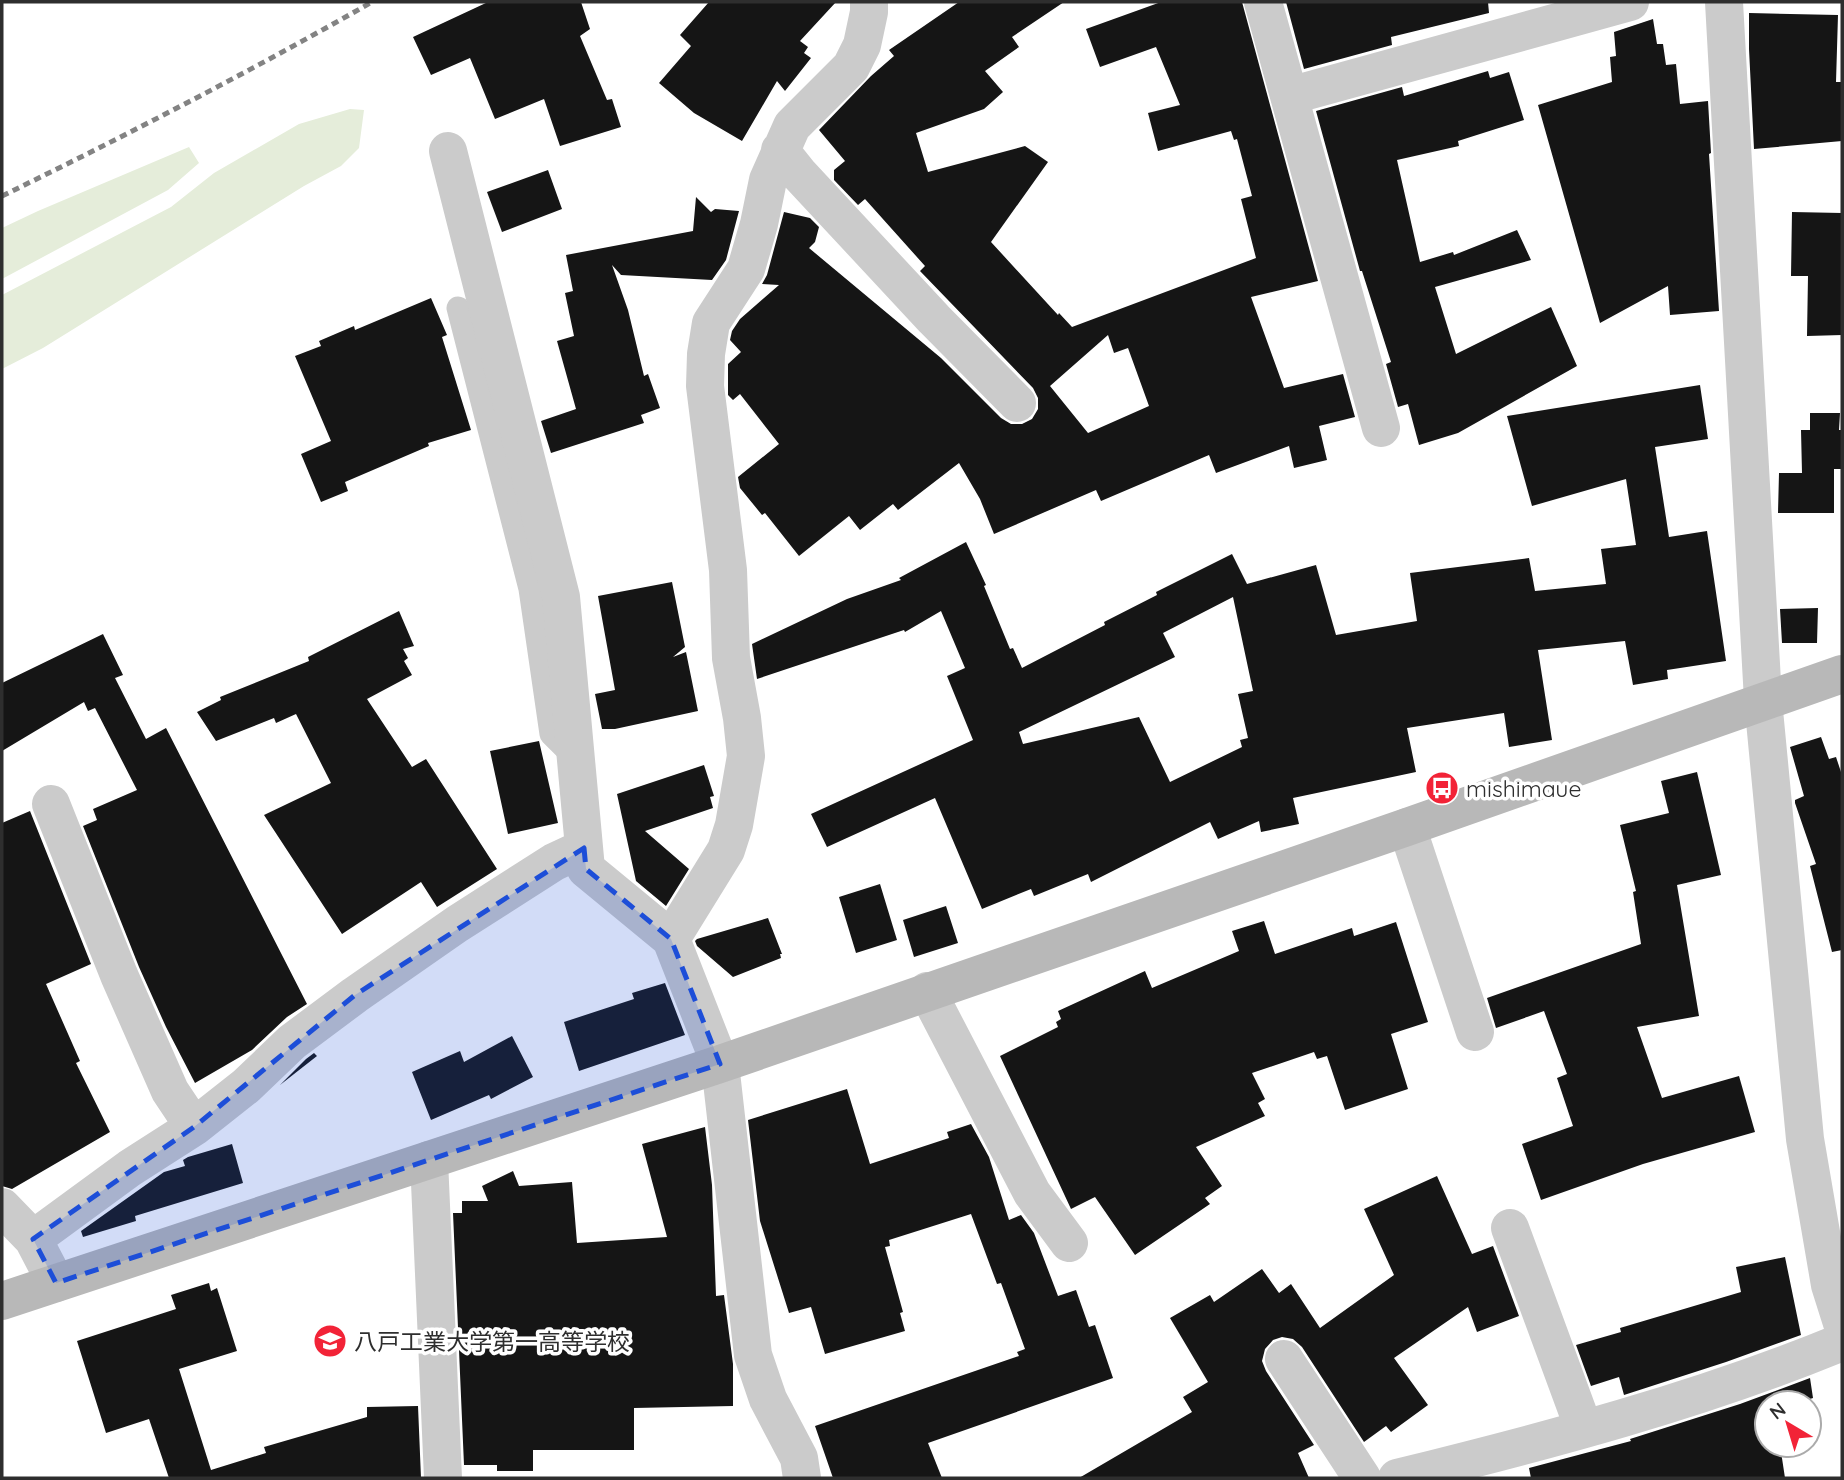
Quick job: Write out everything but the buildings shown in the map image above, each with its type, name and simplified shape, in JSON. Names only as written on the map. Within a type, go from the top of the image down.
[{"type":"street","points":[[671,939],[726,850],[734,825],[746,756],[731,658],[728,570],[705,386],[711,323],[746,269],[768,180],[780,150],[792,127],[851,66],[862,45],[869,2]]},
{"type":"street","points":[[1263,2],[1381,428]]},
{"type":"street","points":[[1289,96],[1630,2]]},
{"type":"street","points":[[1724,2],[1763,700],[1805,1139],[1830,1285],[1842,1323]]},
{"type":"street","points":[[780,150],[800,176],[925,310],[1017,403]]},
{"type":"street","points":[[448,151],[561,597],[586,869],[671,939],[720,1064],[754,1355],[768,1399],[799,1458],[802,1478]]},
{"type":"street","points":[[2,1301],[720,1064],[1842,674]]},
{"type":"street","points":[[51,804],[119,975],[160,1069],[170,1091],[194,1127]]},
{"type":"street","points":[[1407,827],[1475,1032]]},
{"type":"street","points":[[33,1239],[130,1168],[194,1127],[246,1086],[292,1042],[355,995],[479,910],[554,862],[584,848]]},
{"type":"street","points":[[927,991],[1032,1194],[1069,1243]]},
{"type":"street","points":[[429,1160],[443,1478]]},
{"type":"street","points":[[2,1207],[33,1239],[56,1283]]},
{"type":"street","points":[[1510,1228],[1584,1429]]},
{"type":"street","points":[[1397,1478],[1584,1429],[1776,1369],[1842,1342]]},
{"type":"street","points":[[1284,1359],[1362,1478]]},
{"type":"lane","points":[[458,308],[530,589],[551,734],[575,757]]},
{"type":"highlighted area","points":[[584,848],[586,869],[671,939],[720,1064],[56,1283],[33,1239],[194,1127],[355,995]]},
{"type":"green space","points":[[350,109],[364,110],[359,148],[341,166],[304,186],[43,348],[2,369],[2,295],[171,207],[214,173],[299,124]]},
{"type":"green space","points":[[189,147],[199,163],[168,190],[2,279],[2,228]]},
{"type":"railway","points":[[2,196],[188,102],[372,2]]},
{"type":"place","name":"mishimaue","points":[[1442,788]]},
{"type":"place","name":"八戸工業大学第一高等学校","points":[[330,1341]]}]
